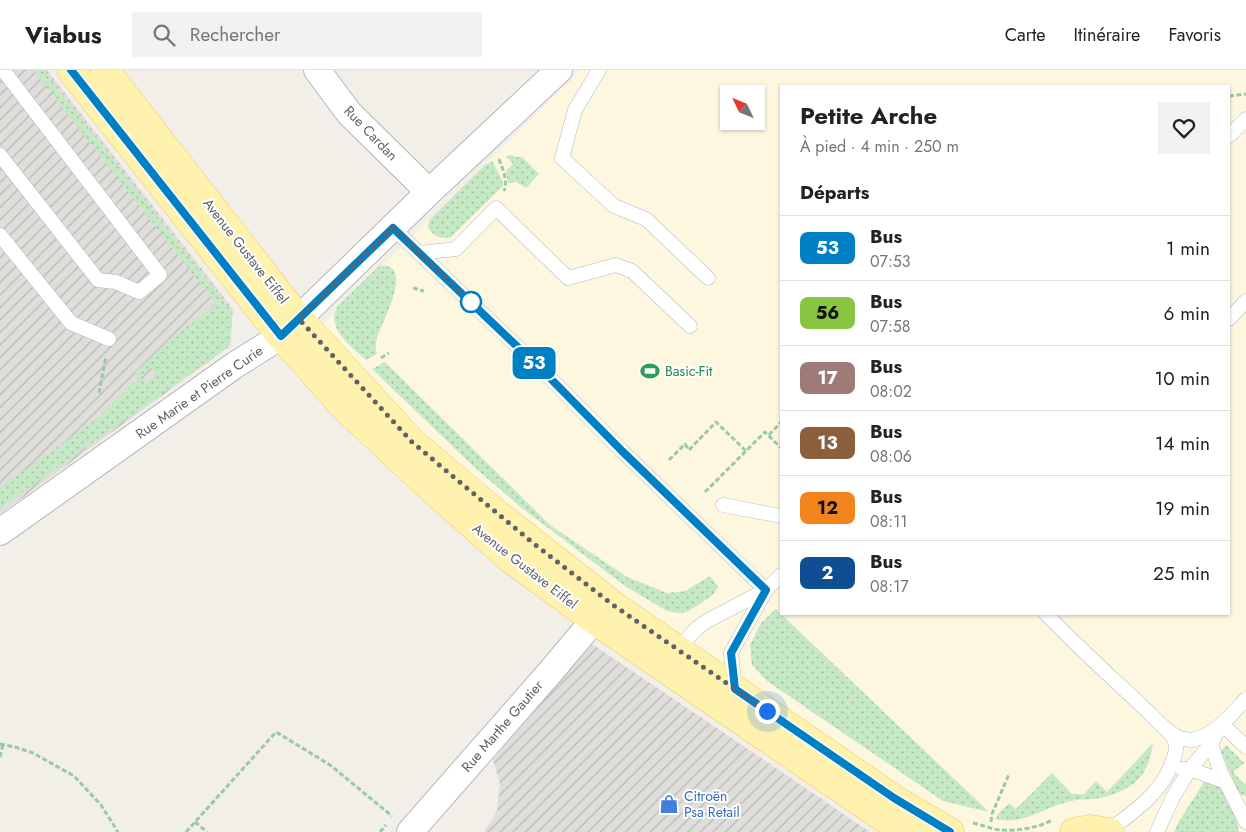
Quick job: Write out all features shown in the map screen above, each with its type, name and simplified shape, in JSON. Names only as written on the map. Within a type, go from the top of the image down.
[{"type":"main road","name":"Avenue Gustave Eiffel","points":[[71,70],[290,328],[412,442],[533,543],[613,605],[676,662],[878,814],[907,832]]},
{"type":"main road","name":"Avenue Gustave Eiffel","points":[[105,70],[290,328],[344,407],[508,557],[594,620],[676,662],[735,689],[894,798],[962,827]]},
{"type":"main road","points":[[1074,832],[1090,829],[1109,832]]},
{"type":"street","name":"Rue Cardan","points":[[317,70],[349,113],[429,192]]},
{"type":"street","name":"Rue Marie et Pierre Curie","points":[[0,532],[290,328],[429,192],[559,70]]},
{"type":"street","name":"Rue Marthe Gautier","points":[[401,824],[552,670],[594,620]]},
{"type":"lane","points":[[0,155],[98,280],[116,282],[139,292],[160,275],[2,70]]},
{"type":"lane","points":[[599,70],[575,110],[562,158],[614,206],[646,219],[708,278]]},
{"type":"lane","points":[[1230,135],[1246,119]]},
{"type":"lane","points":[[419,253],[456,249],[496,208],[568,278],[616,265],[632,271],[690,326]]},
{"type":"lane","points":[[393,228],[548,376],[622,451],[766,590]]},
{"type":"lane","points":[[0,235],[70,323],[109,339]]},
{"type":"lane","points":[[1230,318],[1246,301]]},
{"type":"lane","points":[[723,505],[780,516]]},
{"type":"lane","points":[[735,689],[731,653],[766,590],[780,576]]},
{"type":"lane","points":[[676,662],[697,628],[766,590]]},
{"type":"lane","points":[[1047,615],[1080,649],[1168,730],[1180,738],[1190,740],[1200,737],[1222,724]]},
{"type":"lane","points":[[1157,832],[1173,797],[1190,769],[1211,744],[1222,724],[1246,699]]},
{"type":"lane","points":[[1222,724],[1246,748]]},
{"type":"lane","points":[[1109,832],[1144,804],[1163,783],[1175,757],[1176,749],[1176,742],[1168,730]]},
{"type":"lane","points":[[1211,744],[1226,782],[1246,822]]},
{"type":"lane","points":[[1170,770],[1190,769],[1226,782]]},
{"type":"path","points":[[1230,96],[1246,94]]},
{"type":"path","points":[[499,159],[504,172],[506,186]]},
{"type":"path","points":[[412,288],[424,291]]},
{"type":"path","points":[[99,393],[109,339]]},
{"type":"path","points":[[381,358],[389,353]]},
{"type":"path","points":[[669,460],[685,444],[689,450],[716,422],[746,451]]},
{"type":"path","points":[[768,435],[780,423]]},
{"type":"path","points":[[705,492],[766,432],[780,447]]},
{"type":"path","points":[[186,832],[276,732],[330,765],[401,824]]},
{"type":"path","points":[[0,757],[2,744],[15,747],[33,753],[74,776],[100,805],[118,832]]},
{"type":"path","points":[[991,822],[992,814],[1009,774]]},
{"type":"path","points":[[195,822],[207,832]]},
{"type":"path","points":[[962,827],[992,828],[1002,831]]},
{"type":"shaded area","points":[[0,70],[47,70],[233,309],[230,346],[0,514]]},
{"type":"shaded area","points":[[581,70],[1246,70],[1246,832],[881,832],[374,454],[284,362]]},
{"type":"shaded area","points":[[589,642],[870,832],[484,832],[497,811],[500,784],[493,760]]},
{"type":"green space","points":[[33,70],[43,70],[232,312],[230,346],[0,508],[0,488],[98,418],[139,377],[135,372],[170,340],[216,304]],"holes":[[[151,368],[157,375],[145,383],[139,377]]]},
{"type":"green space","points":[[506,156],[522,157],[539,174],[526,188],[516,182],[508,183],[506,171],[513,164]]},
{"type":"green space","points":[[492,161],[502,179],[503,186],[451,237],[444,238],[435,235],[428,227],[430,219],[485,165]]},
{"type":"green space","points":[[379,266],[386,266],[394,270],[396,278],[395,288],[376,340],[377,354],[366,360],[347,343],[334,321],[338,306]]},
{"type":"green space","points":[[385,362],[550,525],[627,577],[667,593],[685,591],[710,576],[718,586],[715,592],[687,612],[679,613],[667,611],[625,586],[523,509],[473,466],[372,369]]},
{"type":"green space","points":[[776,609],[780,615],[782,615],[989,812],[943,801],[767,681],[752,665],[750,645],[761,623]]},
{"type":"green space","points":[[1153,743],[1145,771],[1138,780],[1120,792],[1094,799],[1070,801],[1014,820],[996,819],[998,814],[1009,803],[1016,809],[1052,773],[1072,794],[1084,794],[1096,781],[1107,792]]},
{"type":"green space","points":[[1226,745],[1244,763],[1233,772],[1244,784],[1246,782],[1246,796],[1239,794],[1221,751]]},
{"type":"green space","points":[[1206,779],[1219,785],[1223,790],[1232,808],[1239,832],[1174,832]]},
{"type":"bus line","name":"53","points":[[71,70],[281,336],[393,228],[548,376],[622,451],[766,590],[731,653],[735,689],[894,798],[950,832]]},
{"type":"place","name":"Basic-Fit","points":[[650,371]]},
{"type":"place","name":"Citroën Psa Retail","points":[[669,804]]},
{"type":"route","points":[[471,302],[393,228],[299,319],[412,442],[468,489],[533,543],[613,605],[767,711]]}]
